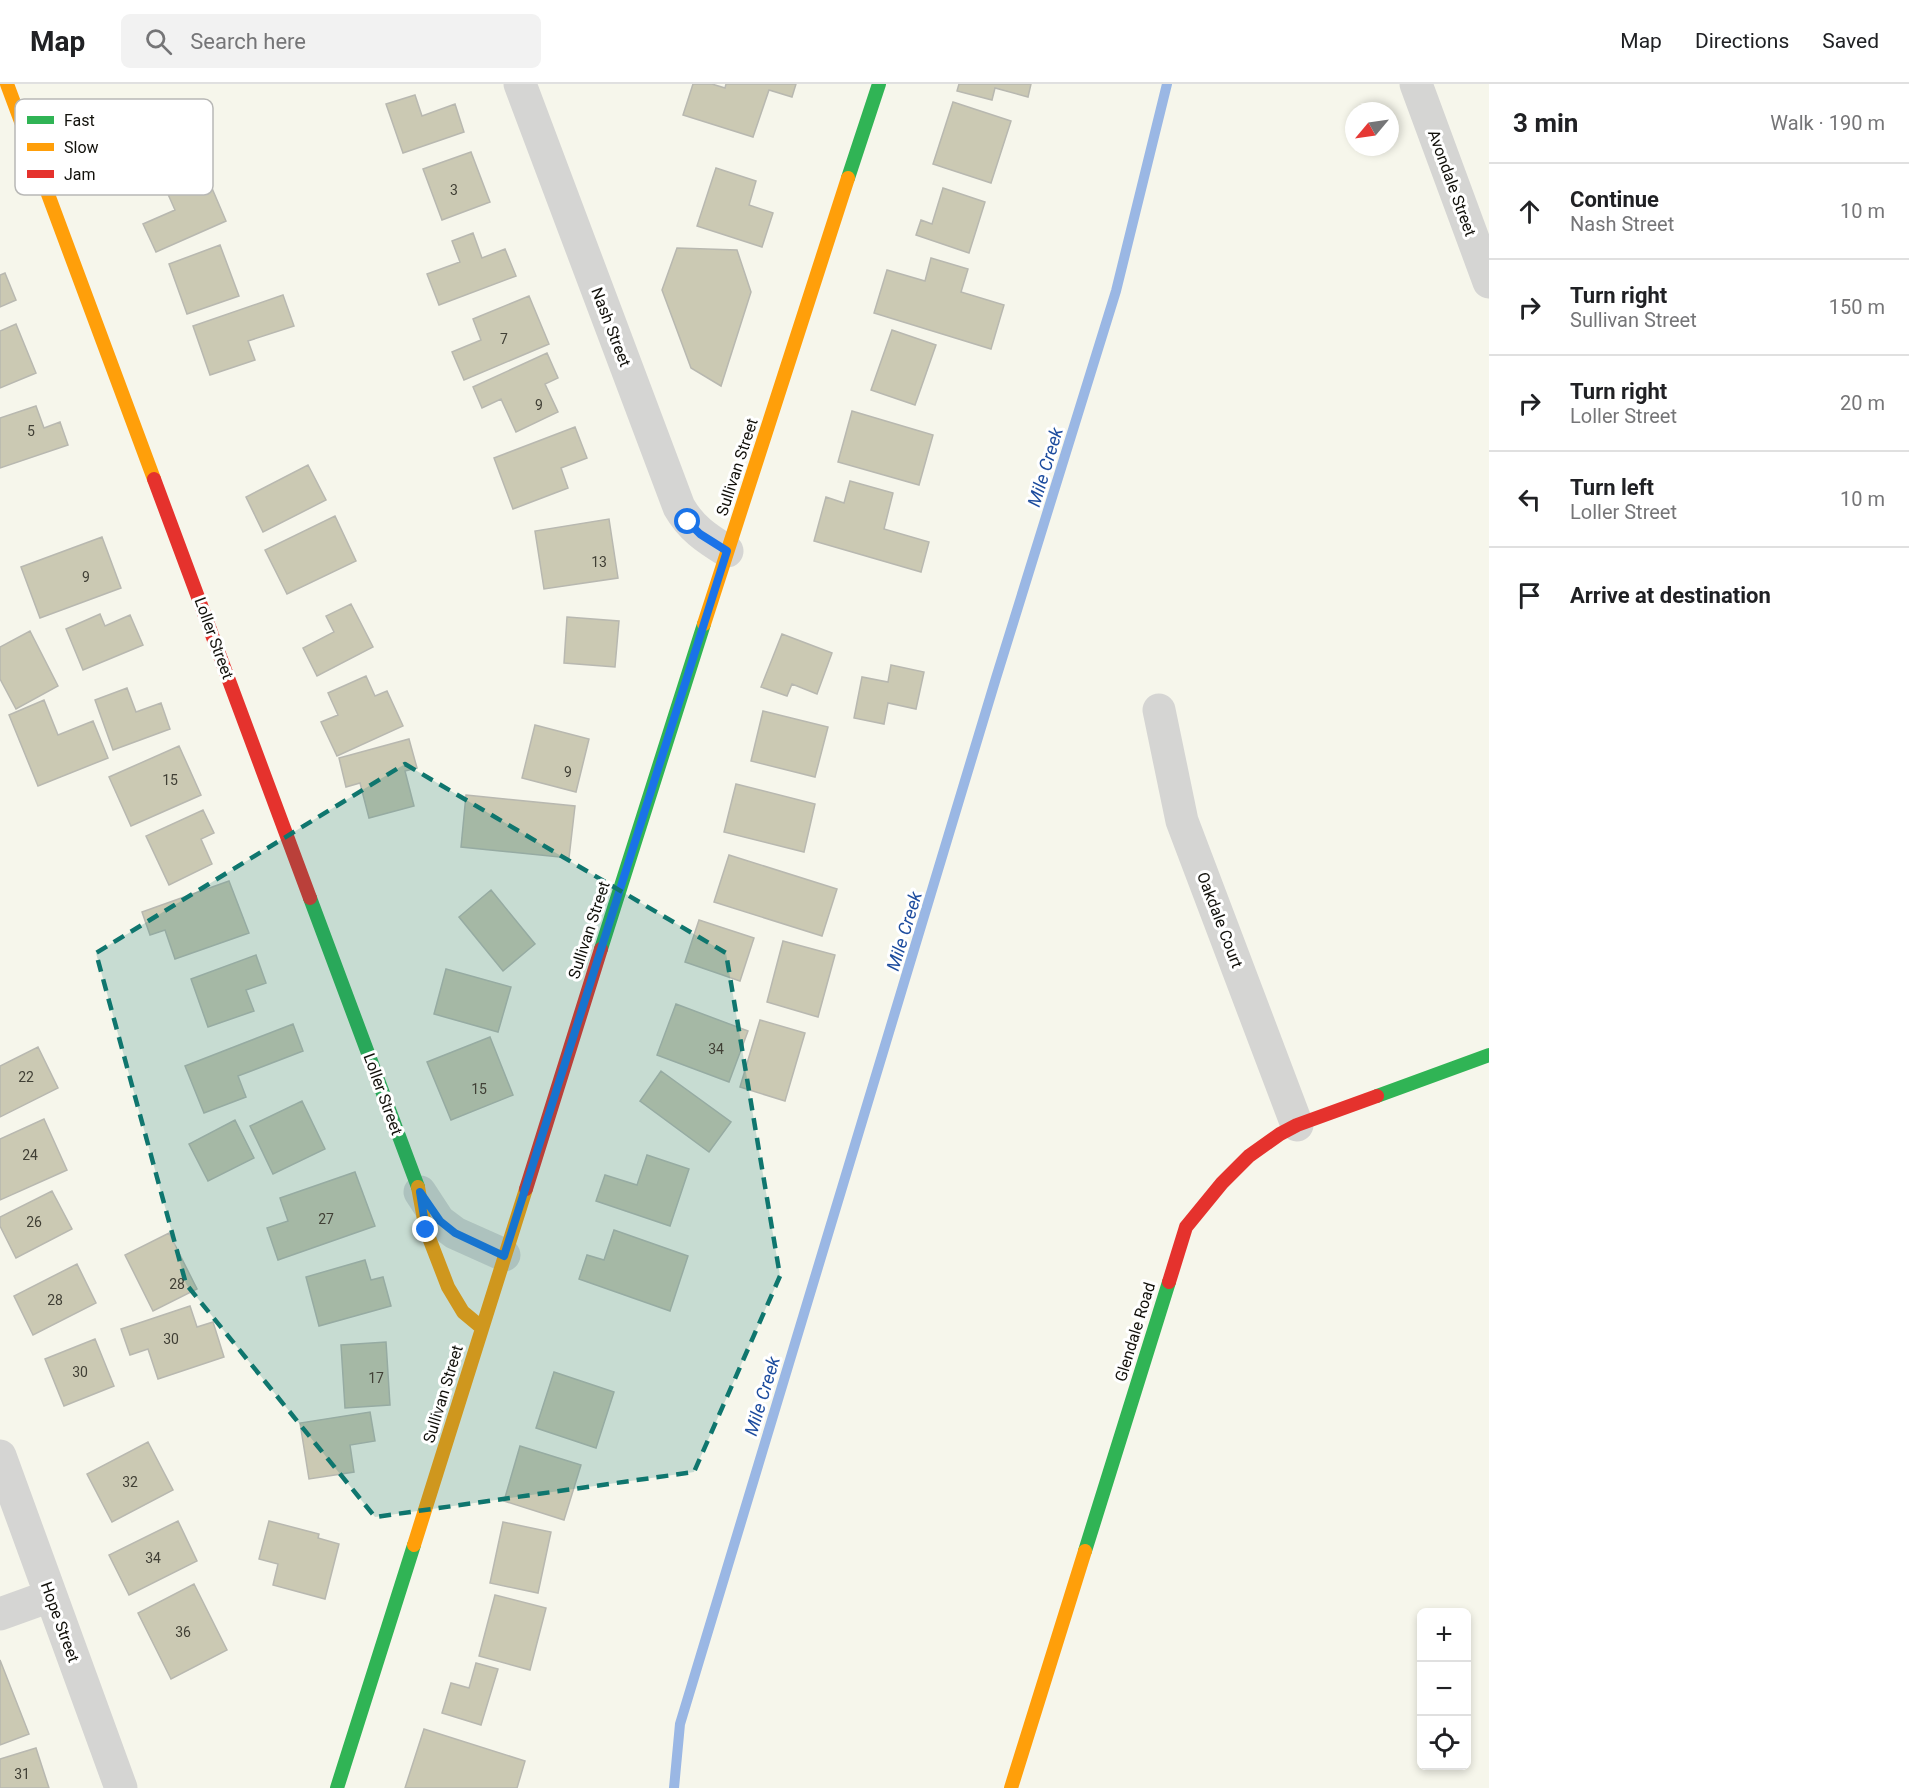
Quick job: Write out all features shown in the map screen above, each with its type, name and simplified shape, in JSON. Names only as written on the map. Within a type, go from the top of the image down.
[{"type":"street","name":"Loller Street","points":[[7,84],[15,105]]},
{"type":"street","name":"Nash Street","points":[[520,84],[679,507],[688,522],[700,534],[727,551]]},
{"type":"street","name":"Sullivan Street","points":[[338,1788],[727,551],[879,84]]},
{"type":"street","name":"Avondale Street","points":[[1416,84],[1489,282]]},
{"type":"street","name":"Loller Street","points":[[48,195],[420,1192],[426,1230],[448,1287],[464,1311],[482,1327]]},
{"type":"street","name":"Oakdale Court","points":[[1158,710],[1182,821],[1297,1125]]},
{"type":"street","name":"Glendale Road","points":[[1011,1788],[1186,1227],[1249,1155],[1278,1134],[1489,1054]]},
{"type":"street","name":"Loller Street","points":[[420,1192],[440,1221],[455,1233],[504,1256]]},
{"type":"street","name":"Hope Street","points":[[0,1456],[121,1788]]},
{"type":"street","points":[[0,1614],[50,1596]]},
{"type":"highlighted area","points":[[405,764],[726,953],[780,1276],[694,1472],[375,1517],[186,1284],[96,953]]},
{"type":"building","points":[[693,84],[712,84],[725,88],[726,84],[796,84],[792,97],[769,90],[753,137],[683,115]]},
{"type":"building","points":[[959,84],[1031,84],[1028,97],[995,88],[992,100],[957,91]]},
{"type":"building","points":[[415,95],[422,116],[455,104],[464,132],[403,153],[386,104]]},
{"type":"building","points":[[953,102],[1011,121],[991,183],[933,164]]},
{"type":"building","points":[[471,152],[490,202],[442,220],[423,169]]},
{"type":"building","points":[[716,168],[756,181],[749,205],[773,213],[762,247],[697,226]]},
{"type":"building","points":[[943,188],[985,202],[969,253],[916,235],[921,220],[932,224]]},
{"type":"building","points":[[213,191],[226,221],[156,252],[143,224],[175,210],[168,195],[213,195]]},
{"type":"building","points":[[473,233],[482,258],[505,249],[516,276],[439,305],[427,274],[460,262],[452,241]]},
{"type":"building","points":[[220,245],[239,296],[187,314],[169,264]]},
{"type":"building","points":[[677,248],[737,250],[751,292],[721,386],[691,368],[662,290]]},
{"type":"building","points":[[931,258],[968,269],[961,292],[1004,305],[991,349],[874,313],[887,270],[925,281]]},
{"type":"building","points":[[5,273],[16,300],[0,307],[0,275]]},
{"type":"building","points":[[283,295],[294,326],[248,341],[255,360],[210,375],[193,326]]},
{"type":"building","points":[[529,296],[549,344],[464,380],[452,352],[481,340],[473,319]]},
{"type":"building","points":[[16,324],[36,373],[0,388],[0,331]]},
{"type":"building","points":[[892,330],[936,345],[915,405],[871,390]]},
{"type":"building","points":[[547,353],[558,378],[545,384],[558,412],[516,432],[501,399],[482,408],[473,387]]},
{"type":"building","points":[[36,406],[44,428],[60,422],[68,445],[0,468],[0,418]]},
{"type":"building","points":[[852,411],[933,435],[919,485],[838,462]]},
{"type":"building","points":[[575,427],[587,458],[561,468],[568,488],[513,509],[494,458]]},
{"type":"building","points":[[308,465],[326,500],[263,532],[246,497]]},
{"type":"building","points":[[850,481],[893,493],[884,529],[929,542],[921,572],[814,541],[826,497],[844,503]]},
{"type":"building","points":[[335,516],[356,561],[287,594],[265,550]]},
{"type":"building","points":[[609,519],[618,578],[544,589],[535,531]]},
{"type":"building","points":[[102,537],[121,588],[40,618],[21,567]]},
{"type":"building","points":[[351,604],[373,647],[317,676],[303,648],[334,632],[326,616]]},
{"type":"building","points":[[100,614],[105,626],[130,615],[143,645],[83,670],[66,629]]},
{"type":"building","points":[[567,617],[619,621],[615,667],[564,663]]},
{"type":"building","points":[[30,631],[58,686],[16,709],[0,679],[0,647]]},
{"type":"building","points":[[782,634],[832,653],[817,694],[792,684],[787,696],[761,687]]},
{"type":"building","points":[[891,665],[924,672],[916,709],[888,703],[884,724],[854,718],[862,677],[888,682]]},
{"type":"building","points":[[366,676],[375,696],[387,691],[403,726],[337,756],[321,722],[338,715],[328,693]]},
{"type":"building","points":[[127,688],[136,712],[161,703],[170,729],[113,750],[95,700]]},
{"type":"building","points":[[44,700],[58,735],[93,721],[108,758],[38,786],[9,715]]},
{"type":"building","points":[[763,711],[828,727],[815,777],[751,761]]},
{"type":"building","points":[[535,725],[589,739],[576,792],[522,778]]},
{"type":"building","points":[[409,739],[417,768],[405,771],[414,806],[369,818],[360,783],[346,787],[339,758]]},
{"type":"building","points":[[179,746],[201,795],[131,826],[109,777]]},
{"type":"building","points":[[736,784],[815,804],[804,852],[724,832]]},
{"type":"building","points":[[466,795],[575,806],[569,858],[461,847]]},
{"type":"building","points":[[203,810],[214,833],[201,839],[212,864],[169,885],[146,836]]},
{"type":"building","points":[[729,855],[837,889],[822,936],[714,902]]},
{"type":"building","points":[[229,881],[249,933],[175,959],[165,930],[150,935],[142,912]]},
{"type":"building","points":[[491,890],[535,944],[503,971],[459,917]]},
{"type":"building","points":[[699,920],[754,938],[740,981],[685,962]]},
{"type":"building","points":[[783,941],[835,955],[818,1017],[767,1002]]},
{"type":"building","points":[[256,955],[266,983],[246,990],[254,1011],[208,1027],[191,979]]},
{"type":"building","points":[[446,969],[511,987],[498,1032],[434,1014]]},
{"type":"building","points":[[676,1004],[748,1031],[729,1082],[657,1055]]},
{"type":"building","points":[[760,1020],[805,1033],[785,1101],[740,1087]]},
{"type":"building","points":[[293,1024],[303,1051],[238,1076],[246,1097],[204,1113],[185,1066]]},
{"type":"building","points":[[490,1037],[513,1095],[451,1120],[427,1062]]},
{"type":"building","points":[[38,1047],[58,1088],[0,1117],[0,1066]]},
{"type":"building","points":[[661,1071],[731,1122],[709,1152],[640,1101]]},
{"type":"building","points":[[302,1101],[325,1149],[273,1174],[250,1126]]},
{"type":"building","points":[[44,1119],[67,1170],[0,1200],[0,1139]]},
{"type":"building","points":[[235,1120],[254,1158],[208,1181],[189,1144]]},
{"type":"building","points":[[647,1155],[689,1169],[670,1226],[596,1201],[605,1175],[637,1185]]},
{"type":"building","points":[[355,1172],[375,1226],[278,1260],[267,1228],[288,1221],[280,1198]]},
{"type":"building","points":[[52,1191],[72,1229],[16,1258],[0,1226],[0,1217]]},
{"type":"building","points":[[614,1230],[688,1256],[670,1311],[579,1279],[587,1255],[604,1260]]},
{"type":"building","points":[[169,1233],[197,1289],[153,1311],[125,1255]]},
{"type":"building","points":[[365,1260],[371,1280],[383,1277],[391,1306],[319,1326],[306,1277]]},
{"type":"building","points":[[77,1264],[96,1303],[33,1335],[14,1296]]},
{"type":"building","points":[[190,1306],[197,1327],[213,1322],[224,1357],[158,1379],[148,1349],[130,1355],[121,1329]]},
{"type":"building","points":[[95,1339],[114,1386],[64,1406],[45,1359]]},
{"type":"building","points":[[386,1342],[390,1405],[345,1408],[341,1345]]},
{"type":"building","points":[[554,1372],[614,1392],[596,1448],[536,1428]]},
{"type":"building","points":[[370,1412],[375,1441],[350,1445],[354,1472],[309,1479],[300,1423]]},
{"type":"building","points":[[148,1442],[173,1490],[112,1522],[87,1474]]},
{"type":"building","points":[[520,1446],[581,1465],[564,1520],[504,1501]]},
{"type":"building","points":[[178,1521],[197,1561],[129,1595],[109,1555]]},
{"type":"building","points":[[269,1521],[319,1534],[318,1538],[339,1544],[325,1599],[273,1585],[278,1564],[259,1559]]},
{"type":"building","points":[[503,1522],[551,1532],[538,1593],[490,1583]]},
{"type":"building","points":[[194,1584],[227,1650],[171,1679],[138,1613]]},
{"type":"building","points":[[495,1595],[546,1608],[530,1670],[479,1656]]},
{"type":"building","points":[[0,1660],[29,1734],[0,1745]]},
{"type":"building","points":[[476,1663],[498,1669],[481,1725],[442,1713],[451,1683],[469,1688]]},
{"type":"building","points":[[424,1729],[525,1761],[517,1788],[405,1788]]},
{"type":"building","points":[[36,1748],[49,1788],[0,1788],[0,1759]]},
{"type":"waterway","name":"Mile Creek","points":[[674,1788],[680,1724],[996,678],[1116,291],[1167,84]]},
{"type":"traffic: fast","points":[[848,178],[879,84]]},
{"type":"traffic: fast","points":[[601,949],[704,624]]},
{"type":"traffic: fast","points":[[310,898],[418,1187]]},
{"type":"traffic: fast","points":[[1377,1096],[1489,1055]]},
{"type":"traffic: fast","points":[[1085,1551],[1169,1282]]},
{"type":"traffic: fast","points":[[337,1788],[414,1545]]},
{"type":"traffic: slow","points":[[7,84],[15,105]]},
{"type":"traffic: slow","points":[[704,624],[848,178]]},
{"type":"traffic: slow","points":[[48,195],[154,479]]},
{"type":"traffic: slow","points":[[418,1187],[426,1230],[448,1287],[463,1312],[481,1327]]},
{"type":"traffic: slow","points":[[414,1545],[526,1189]]},
{"type":"traffic: slow","points":[[1011,1788],[1085,1551]]},
{"type":"traffic: jam","points":[[154,479],[310,898]]},
{"type":"traffic: jam","points":[[526,1189],[601,949]]},
{"type":"traffic: jam","points":[[1169,1282],[1186,1227],[1222,1183],[1249,1156],[1297,1125],[1377,1096]]},
{"type":"route","points":[[426,1230],[420,1192],[440,1221],[455,1233],[504,1256],[727,551],[700,534],[688,522]]}]
